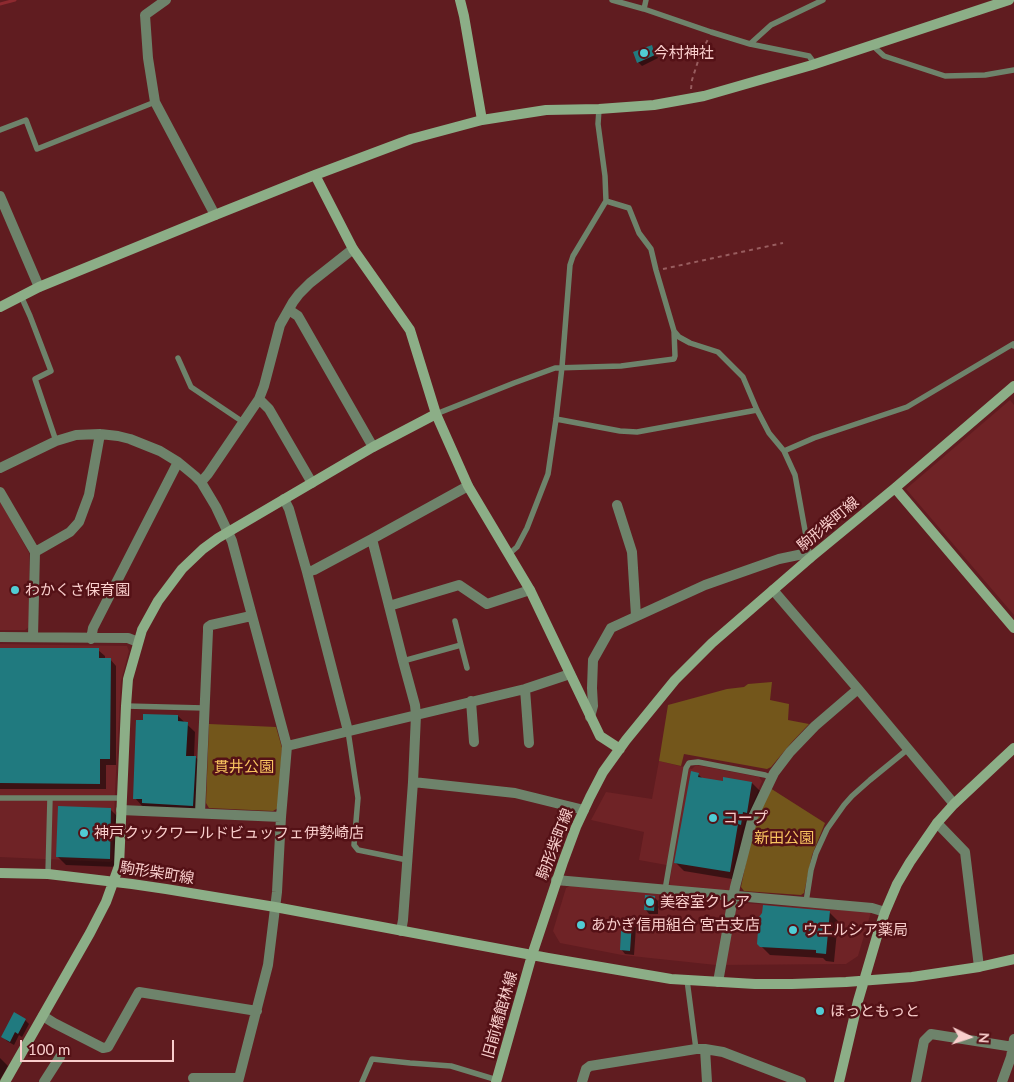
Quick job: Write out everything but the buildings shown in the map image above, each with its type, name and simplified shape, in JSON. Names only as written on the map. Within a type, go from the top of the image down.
[{"type":"street","points":[[166,0],[145,15],[148,58],[155,102],[215,215]]},
{"type":"street","points":[[460,0],[482,120]]},
{"type":"street","points":[[0,307],[39,287],[215,215],[411,139],[482,120],[546,110],[654,105],[704,96],[815,64],[989,3],[1009,0]]},
{"type":"street","points":[[315,175],[353,249],[410,330],[436,414],[468,486],[530,590],[600,736],[620,749]]},
{"type":"street","points":[[0,196],[39,287]]},
{"type":"street","points":[[201,482],[258,399],[264,386],[280,325],[299,294],[353,249]]},
{"type":"street","points":[[289,310],[298,316],[374,448]]},
{"type":"street","name":"駒形柴町線","points":[[0,873],[48,874],[166,889],[275,907],[532,956],[556,880],[584,810],[604,772],[620,749],[675,680],[742,616],[1014,386]]},
{"type":"street","points":[[258,399],[269,409],[312,483]]},
{"type":"street","points":[[5,1082],[90,933],[106,902],[119,866],[128,679],[142,630],[165,590],[182,569],[203,549],[228,532],[436,414]]},
{"type":"street","points":[[35,552],[70,532],[79,522],[89,495],[100,434]]},
{"type":"street","points":[[0,468],[56,441],[76,435],[100,434],[118,436],[141,443],[160,451],[178,462],[201,482],[216,507],[232,541],[287,746],[277,892],[268,965],[238,1080],[193,1078]]},
{"type":"street","points":[[91,639],[93,628],[178,462]]},
{"type":"street","points":[[307,572],[314,570],[468,486]]},
{"type":"street","points":[[895,488],[1014,628]]},
{"type":"street","points":[[0,492],[35,552],[33,637]]},
{"type":"street","points":[[284,499],[289,509],[307,572],[348,731]]},
{"type":"street","points":[[617,505],[632,552],[636,616]]},
{"type":"street","points":[[372,539],[416,715],[403,920],[400,931]]},
{"type":"street","points":[[590,717],[593,706],[593,660],[611,628],[705,585],[779,559],[803,554],[810,558]]},
{"type":"street","points":[[389,606],[459,586],[487,604],[530,590]]},
{"type":"street","points":[[773,590],[954,804]]},
{"type":"street","points":[[200,814],[208,627],[251,616]]},
{"type":"street","points":[[0,637],[128,638],[138,642]]},
{"type":"street","points":[[287,746],[525,689],[570,674]]},
{"type":"street","points":[[525,689],[529,744]]},
{"type":"street","points":[[718,982],[735,887],[753,817],[772,778],[790,752],[815,726],[858,689]]},
{"type":"street","points":[[471,701],[474,742]]},
{"type":"street","points":[[839,1082],[858,1001],[885,912],[897,884],[937,823],[954,804],[1014,748]]},
{"type":"street","points":[[413,782],[515,793],[584,810]]},
{"type":"street","points":[[121,810],[281,817]]},
{"type":"street","points":[[937,823],[965,852],[979,967]]},
{"type":"street","points":[[556,880],[872,908],[885,912]]},
{"type":"street","points":[[532,956],[671,979],[792,984],[912,977],[1014,960]]},
{"type":"street","name":"旧前橋館林線","points":[[497,1081],[532,956]]},
{"type":"street","points":[[44,1016],[102,1048],[108,1047],[140,992],[257,1011]]},
{"type":"street","points":[[916,1082],[924,1040],[931,1034],[1014,1044],[1002,1082]]},
{"type":"street","points":[[582,1082],[586,1070],[590,1066],[701,1049],[723,1052],[801,1082]]},
{"type":"street","points":[[701,1049],[707,1082]]},
{"type":"street","points":[[44,1082],[60,1057]]},
{"type":"lane","points":[[612,0],[750,44],[809,56],[815,64]]},
{"type":"lane","points":[[644,9],[646,0]]},
{"type":"lane","points":[[750,44],[772,25],[823,0]]},
{"type":"lane","points":[[872,45],[884,56],[944,76],[985,76],[1014,70]]},
{"type":"lane","points":[[0,130],[26,120],[37,149],[155,102]]},
{"type":"lane","points":[[509,554],[517,547],[527,528],[548,474],[562,368],[570,265],[573,256],[606,201],[605,176],[598,124],[599,109]]},
{"type":"lane","points":[[436,414],[555,368],[622,366],[674,359],[674,331],[651,249],[639,233],[629,208],[606,201]]},
{"type":"lane","points":[[21,296],[52,371],[35,379],[56,441]]},
{"type":"lane","points":[[674,331],[679,338],[718,352],[743,377],[769,433],[784,452],[795,475],[810,558]]},
{"type":"lane","points":[[784,452],[814,438],[908,407],[1013,344],[1014,346]]},
{"type":"lane","points":[[178,358],[191,386],[243,422]]},
{"type":"lane","points":[[556,419],[620,431],[637,432],[757,410]]},
{"type":"lane","points":[[456,621],[467,668]]},
{"type":"lane","points":[[403,661],[461,645]]},
{"type":"lane","points":[[126,706],[204,708]]},
{"type":"lane","points":[[348,731],[358,798],[354,845],[358,850],[407,860]]},
{"type":"lane","points":[[806,902],[811,870],[816,853],[827,829],[852,796],[908,749]]},
{"type":"lane","points":[[665,890],[686,768],[689,763],[698,762],[766,774],[772,778]]},
{"type":"lane","points":[[0,798],[122,798]]},
{"type":"lane","points":[[48,874],[50,798]]},
{"type":"lane","points":[[688,980],[701,1049]]},
{"type":"lane","points":[[362,1082],[372,1058],[451,1066],[497,1081]]},
{"type":"path","points":[[690,99],[692,80],[699,58],[711,32]]},
{"type":"path","points":[[656,270],[783,243]]},
{"type":"shaded area","points":[[1010,400],[1014,405],[1014,615],[906,489]]},
{"type":"shaded area","name":"わかくさ保育園","points":[[0,501],[29,553],[29,627],[25,630],[0,630]]},
{"type":"shaded area","points":[[0,644],[127,646],[129,651],[121,681],[113,860],[110,862],[0,857]]},
{"type":"shaded area","points":[[659,761],[692,769],[696,765],[759,777],[762,781],[742,829],[733,867],[729,903],[871,912],[858,956],[846,964],[716,965],[622,955],[560,943],[553,931],[566,888],[570,886],[668,894],[672,866],[639,860],[644,832],[591,820],[606,792],[652,799]]},
{"type":"green space","points":[[772,682],[770,700],[789,704],[788,720],[809,724],[771,767],[767,769],[684,754],[681,766],[659,761],[668,705],[727,689],[744,687],[748,684]]},
{"type":"green space","name":"貫井公園","points":[[209,724],[276,727],[282,748],[278,808],[273,811],[209,808],[206,803]]},
{"type":"green space","name":"新田公園","points":[[770,788],[825,823],[812,855],[804,893],[801,895],[744,891],[741,887],[752,833]]},
{"type":"waterway","points":[[0,4],[15,0]]},
{"type":"place","name":"今村神社","points":[[644,53]]},
{"type":"place","name":"わかくさ保育園","points":[[15,590]]},
{"type":"place","name":"コープ","points":[[713,818]]},
{"type":"place","name":"神戸クックワールドビュッフェ伊勢崎店","points":[[84,833]]},
{"type":"place","name":"美容室クレア","points":[[650,902]]},
{"type":"place","name":"あかぎ信用組合 宮古支店","points":[[581,925]]},
{"type":"place","name":"ウエルシア薬局","points":[[793,930]]},
{"type":"place","name":"ほっともっと","points":[[820,1011]]}]
